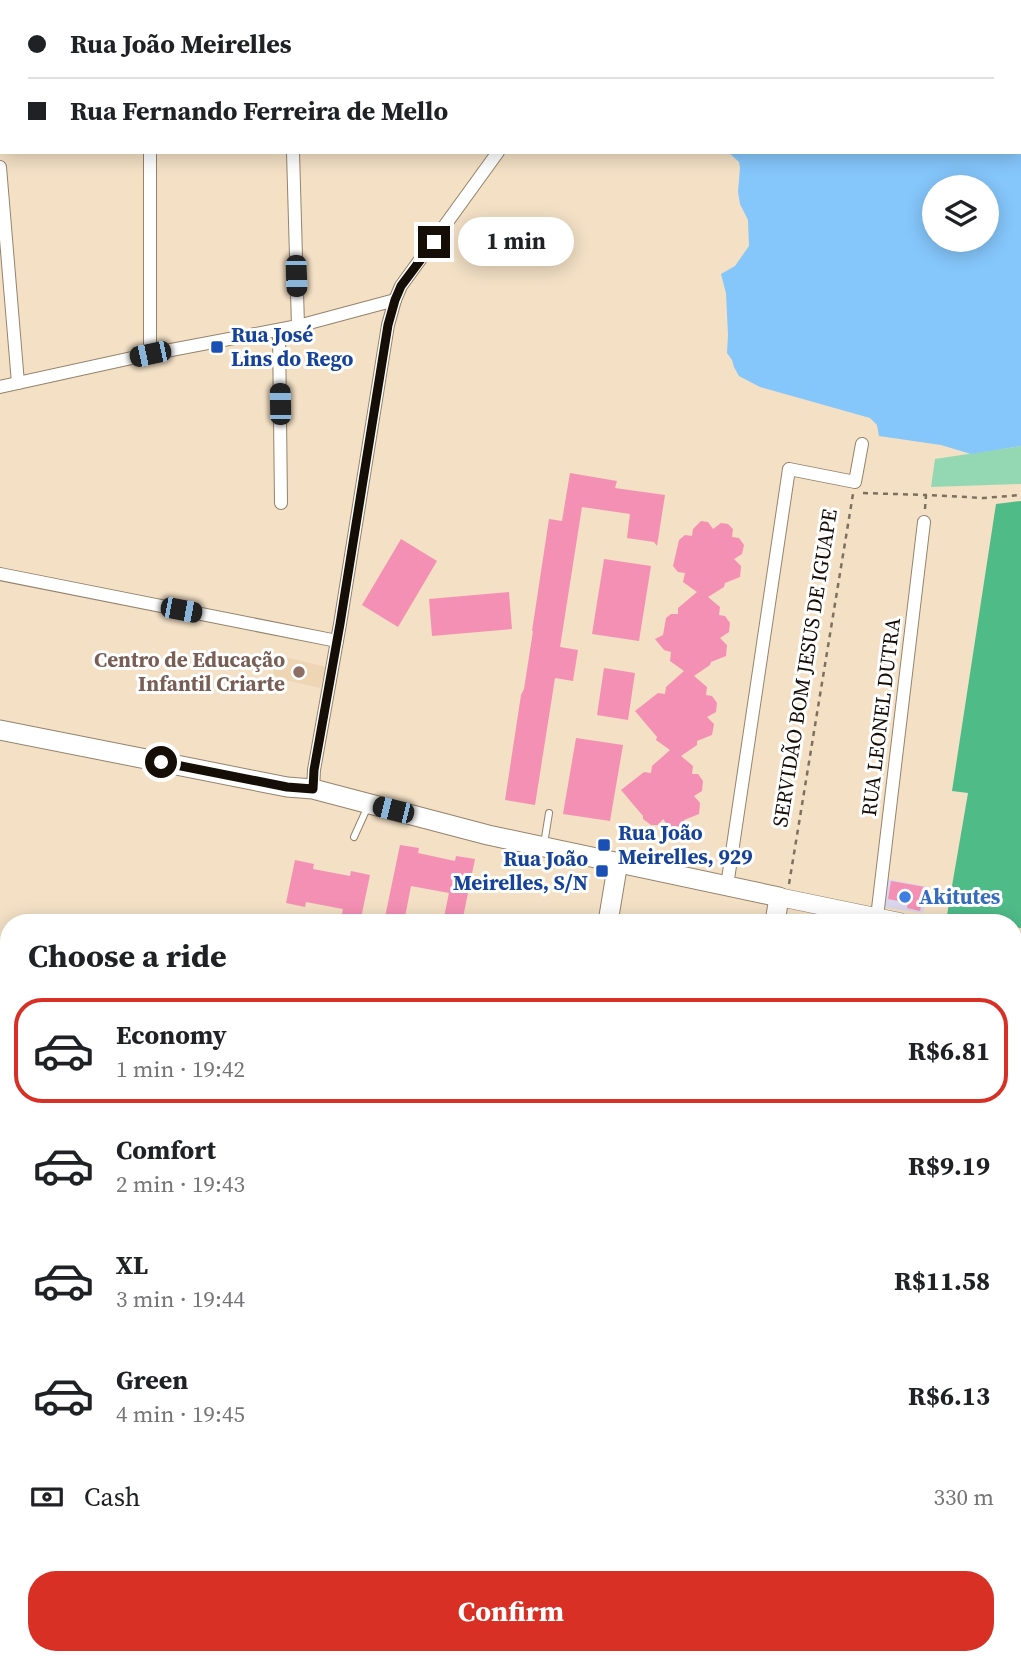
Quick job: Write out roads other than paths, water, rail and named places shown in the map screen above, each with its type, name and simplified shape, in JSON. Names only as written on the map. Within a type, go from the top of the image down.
[{"type":"main road","points":[[0,730],[287,787],[313,789],[487,841],[544,846],[863,914]]},
{"type":"main road","points":[[609,914],[618,862]]},
{"type":"main road","points":[[778,914],[783,897]]},
{"type":"street","points":[[150,154],[150,354]]},
{"type":"street","points":[[293,154],[298,326]]},
{"type":"street","points":[[313,789],[388,325],[395,300],[401,286],[497,154]]},
{"type":"street","points":[[0,167],[19,383]]},
{"type":"street","points":[[0,387],[150,354],[298,326],[395,300]]},
{"type":"street","points":[[279,330],[281,503]]},
{"type":"street","points":[[727,886],[789,469],[854,487],[862,444]]},
{"type":"street","name":"RUA LEONEL DUTRA","points":[[877,914],[924,522]]},
{"type":"street","points":[[0,574],[337,641]]},
{"type":"lane","points":[[354,837],[369,804]]},
{"type":"lane","points":[[544,846],[549,813]]},
{"type":"water","points":[[730,154],[1021,154],[1021,446],[971,454],[941,445],[879,436],[877,425],[870,418],[760,387],[739,376],[727,353],[726,293],[721,274],[735,266],[749,246],[748,220],[740,204],[738,192],[739,162]]},
{"type":"place","name":"Rua José Lins do Rego","points":[[217,347]]},
{"type":"place","name":"Centro de Educação Infantil Criarte","points":[[299,672]]},
{"type":"place","name":"Rua João Meirelles, 929","points":[[604,845]]},
{"type":"place","name":"Rua João Meirelles, S/N","points":[[602,871]]},
{"type":"place","name":"Akitutes","points":[[905,897]]}]
